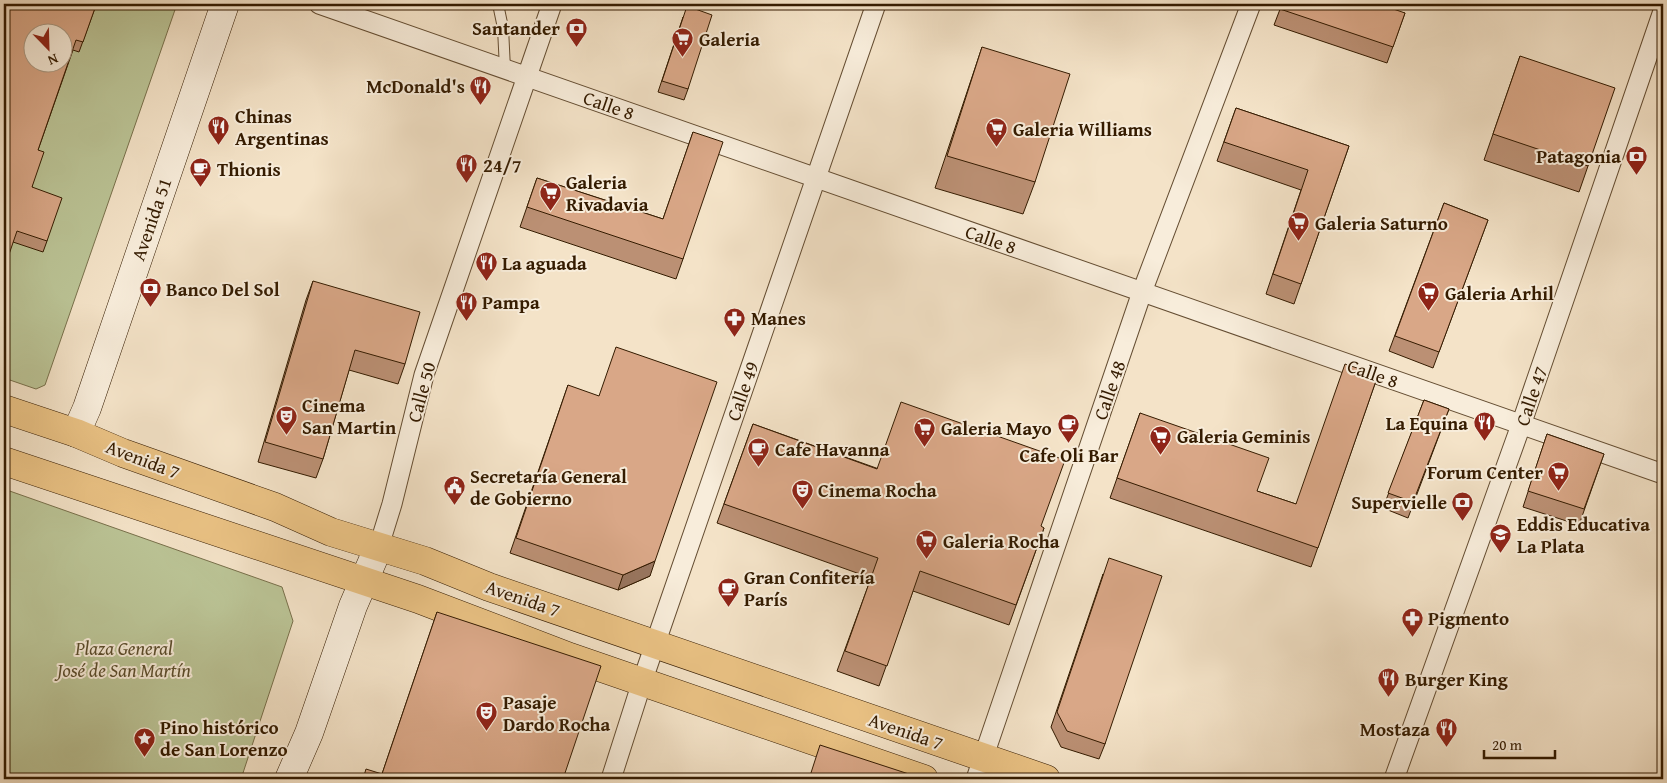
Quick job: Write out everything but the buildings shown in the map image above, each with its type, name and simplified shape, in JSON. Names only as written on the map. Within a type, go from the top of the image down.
[{"type":"main road","name":"Avenida 7","points":[[4,409],[76,433],[124,453],[275,507],[331,532],[425,561],[489,587],[654,644],[980,768],[1046,779]]},
{"type":"main road","name":"Avenida 7","points":[[4,460],[418,600],[570,657],[924,779]]},
{"type":"street","name":"Avenida 51","points":[[76,433],[90,399],[225,4]]},
{"type":"street","name":"Calle 8","points":[[319,4],[1663,474]]},
{"type":"street","name":"Calle 50","points":[[289,779],[310,733],[363,581],[379,546],[392,504],[424,375],[552,4]]},
{"type":"street","name":"Calle 49","points":[[611,779],[654,644],[876,4]]},
{"type":"street","name":"Calle 48","points":[[980,768],[1142,292],[1251,4]]},
{"type":"street","name":"Calle 47","points":[[1394,779],[1521,425],[1663,11]]},
{"type":"lane","points":[[498,4],[503,28],[506,69]]},
{"type":"green space","points":[[4,4],[177,4],[45,385],[36,389],[4,378]]},
{"type":"green space","name":"Plaza General José de San Martín","points":[[4,489],[282,587],[293,621],[241,779],[4,779]]},
{"type":"place","name":"Santander","points":[[576,47]]},
{"type":"place","name":"Galeria","points":[[683,58]]},
{"type":"place","name":"McDonald's","points":[[481,105]]},
{"type":"place","name":"Chinas Argentinas","points":[[219,146]]},
{"type":"place","name":"Galeria Williams","points":[[997,148]]},
{"type":"place","name":"Patagonia","points":[[1637,175]]},
{"type":"place","name":"24/7","points":[[467,184]]},
{"type":"place","name":"Thionis","points":[[201,188]]},
{"type":"place","name":"Galeria Rivadavia","points":[[550,212]]},
{"type":"place","name":"Galeria Saturno","points":[[1299,242]]},
{"type":"place","name":"La aguada","points":[[486,282]]},
{"type":"place","name":"Banco Del Sol","points":[[150,308]]},
{"type":"place","name":"Galeria Arhil","points":[[1429,312]]},
{"type":"place","name":"Pampa","points":[[466,321]]},
{"type":"place","name":"Manes","points":[[735,337]]},
{"type":"place","name":"Cinema San Martin","points":[[286,435]]},
{"type":"place","name":"La Equina","points":[[1484,442]]},
{"type":"place","name":"Cafe Oli Bar","points":[[1069,443]]},
{"type":"place","name":"Galeria Mayo","points":[[925,447]]},
{"type":"place","name":"Galeria Geminis","points":[[1161,455]]},
{"type":"place","name":"Cafe Havanna","points":[[759,468]]},
{"type":"place","name":"Forum Center","points":[[1559,491]]},
{"type":"place","name":"Secretaría General de Gobierno","points":[[454,506]]},
{"type":"place","name":"Cinema Rocha","points":[[802,509]]},
{"type":"place","name":"Supervielle","points":[[1463,521]]},
{"type":"place","name":"Eddis Educativa La Plata","points":[[1501,554]]},
{"type":"place","name":"Galeria Rocha","points":[[927,560]]},
{"type":"place","name":"Gran Confitería París","points":[[728,607]]},
{"type":"place","name":"Pigmento","points":[[1412,637]]},
{"type":"place","name":"Burger King","points":[[1389,698]]},
{"type":"place","name":"Pasaje Dardo Rocha","points":[[487,732]]},
{"type":"place","name":"Mostaza","points":[[1446,748]]},
{"type":"place","name":"Pino histórico de San Lorenzo","points":[[144,757]]}]
